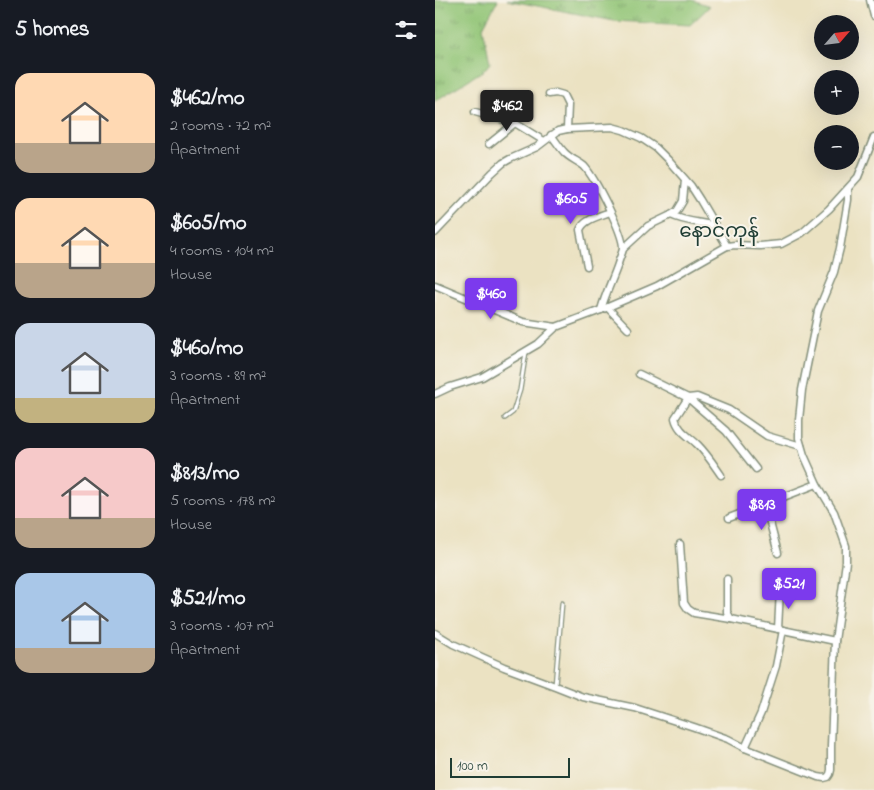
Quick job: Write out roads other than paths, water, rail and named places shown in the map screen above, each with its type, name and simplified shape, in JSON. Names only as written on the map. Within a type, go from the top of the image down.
[{"type":"street","points":[[870,0],[874,16]]},
{"type":"street","points":[[549,94],[563,95],[568,105],[567,129]]},
{"type":"street","points":[[475,112],[515,123],[543,140]]},
{"type":"street","points":[[489,144],[515,123]]},
{"type":"street","points":[[435,233],[503,163],[537,146],[558,131],[612,127],[641,138],[669,160],[700,200],[727,246]]},
{"type":"street","points":[[551,135],[564,152],[584,167],[591,176],[610,212],[623,249]]},
{"type":"street","points":[[435,394],[482,377],[538,344],[556,327],[657,286],[727,246],[781,244],[802,233],[858,177],[874,137]]},
{"type":"street","points":[[627,329],[604,309],[604,297],[614,276],[623,249],[648,226],[677,211],[683,201],[685,180]]},
{"type":"street","points":[[435,633],[460,647],[504,667],[583,697],[635,708],[728,739],[745,748],[818,777],[828,777],[830,774],[835,641],[846,562],[846,546],[834,512],[817,484],[804,455],[799,438],[799,420],[803,381],[818,311],[834,272],[840,248],[848,200],[848,188]]},
{"type":"street","points":[[587,266],[580,230],[582,225],[610,212]]},
{"type":"street","points":[[671,215],[715,226]]},
{"type":"street","points":[[435,285],[523,322],[556,327]]},
{"type":"street","points":[[639,374],[688,398],[726,431],[756,469]]},
{"type":"street","points":[[688,398],[697,397],[729,410],[767,436],[801,446]]},
{"type":"street","points":[[688,398],[675,418],[676,425],[699,446],[721,475]]},
{"type":"street","points":[[729,518],[817,484]]},
{"type":"street","points":[[765,504],[778,553]]},
{"type":"street","points":[[681,544],[684,603],[694,613],[835,641]]},
{"type":"street","points":[[727,579],[727,612],[731,619]]},
{"type":"street","points":[[745,748],[761,713],[776,666],[780,629],[780,590]]},
{"type":"lane","points":[[505,418],[513,412],[520,390],[526,351]]},
{"type":"lane","points":[[555,686],[562,603]]},
{"type":"district","name":"နောင်ကုန်","points":[[719,230]]}]
